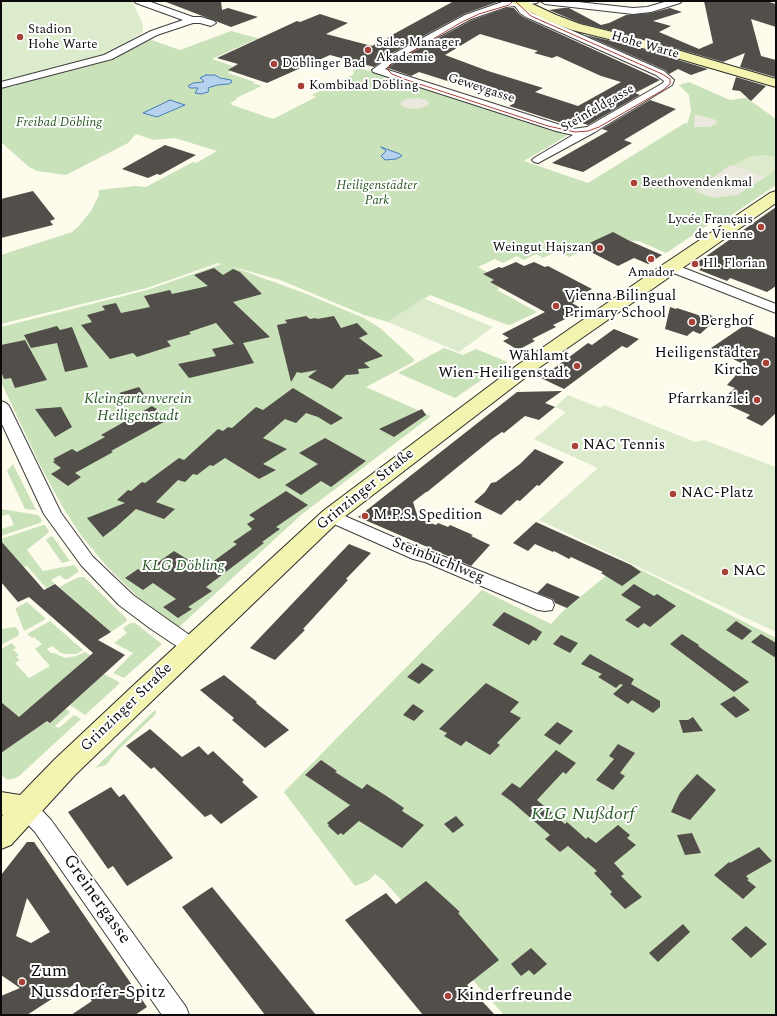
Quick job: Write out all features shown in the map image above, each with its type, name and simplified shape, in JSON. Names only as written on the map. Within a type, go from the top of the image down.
[{"type":"street","points":[[139,1],[192,20]]},
{"type":"street","points":[[518,2],[534,1]]},
{"type":"street","points":[[545,1],[634,11],[648,10],[677,1]]},
{"type":"street","name":"Steinfeldgasse","points":[[518,2],[523,11],[529,15],[660,74],[669,80],[668,85],[538,160]]},
{"type":"street","name":"Hohe Warte","points":[[518,2],[530,6],[552,18],[576,27],[629,40],[776,83]]},
{"type":"street","name":"Geweygasse","points":[[518,2],[498,6],[468,16],[398,55],[377,70],[560,129],[573,132],[591,130]]},
{"type":"street","points":[[1,85],[108,57],[154,33],[192,20],[201,20],[211,23]]},
{"type":"street","name":"Grinzinger Straße","points":[[1,837],[13,806],[64,767],[331,516],[519,373],[776,196]]},
{"type":"street","points":[[671,267],[776,309]]},
{"type":"street","points":[[1,406],[53,514],[87,561],[126,600],[191,646]]},
{"type":"street","name":"Steinbüchlweg","points":[[331,516],[419,555],[429,557],[545,605]]},
{"type":"street","name":"Greinergasse","points":[[13,806],[43,826],[177,1015]]},
{"type":"green space","points":[[1,1],[132,1],[143,24],[143,32],[105,57],[1,83]]},
{"type":"green space","points":[[231,31],[261,39],[257,41],[254,40],[212,59],[233,66],[231,67],[233,68],[229,70],[231,71],[228,73],[255,82],[253,83],[262,86],[236,98],[237,99],[231,103],[232,105],[273,119],[316,97],[312,95],[354,74],[353,71],[359,68],[568,135],[524,161],[588,183],[685,123],[687,124],[691,112],[689,95],[679,85],[689,82],[730,100],[752,97],[751,101],[776,119],[776,185],[720,223],[711,223],[666,253],[639,241],[631,241],[613,233],[569,257],[558,251],[543,258],[536,254],[524,260],[517,256],[503,263],[495,259],[478,267],[487,272],[483,274],[494,280],[490,282],[500,288],[497,290],[537,312],[510,325],[430,295],[388,322],[364,315],[280,280],[230,266],[304,293],[364,318],[380,328],[414,359],[413,362],[366,387],[431,416],[301,515],[179,627],[138,597],[108,568],[80,534],[62,506],[39,463],[1,382],[1,327],[147,290],[222,264],[218,263],[147,288],[1,324],[1,255],[72,232],[91,211],[99,195],[99,190],[135,186],[146,187],[193,162],[196,163],[217,151],[175,138],[153,140],[136,134],[128,143],[66,175],[37,171],[29,167],[1,142],[1,88],[16,86],[16,84],[131,47],[135,48],[149,39],[180,50]]},
{"type":"green space","points":[[764,155],[776,157],[776,170],[766,177],[734,165],[751,156]]},
{"type":"green space","points":[[423,298],[493,327],[459,352],[388,322]]},
{"type":"green space","points":[[444,348],[463,355],[476,349],[508,362],[455,398],[398,373]]},
{"type":"green space","name":"NAC-Platz","points":[[568,395],[600,408],[604,405],[695,442],[704,440],[776,467],[776,632],[539,520],[598,468],[534,439],[566,412],[555,407]]},
{"type":"green space","points":[[13,464],[36,510],[25,509],[7,471]]},
{"type":"green space","points":[[1,509],[38,515],[42,520],[40,523],[1,536],[1,529],[14,525],[9,514],[1,516]]},
{"type":"green space","points":[[45,525],[49,532],[27,550],[43,571],[74,565],[79,571],[68,579],[64,579],[60,575],[51,580],[55,584],[46,588],[27,566],[24,567],[1,541],[1,539]]},
{"type":"green space","points":[[51,536],[70,561],[62,563],[46,540]]},
{"type":"green space","name":"KLG Nußdorf","points":[[621,560],[776,638],[776,1015],[504,1015],[384,881],[375,874],[368,881],[355,886],[284,792],[482,590],[551,624],[563,611],[607,575]]},
{"type":"green space","points":[[79,577],[84,577],[126,618],[127,621],[111,632],[59,587]]},
{"type":"green space","points":[[27,602],[46,619],[24,631],[16,608]]},
{"type":"green space","points":[[50,621],[83,650],[76,654],[66,654],[61,653],[52,646],[47,649],[51,653],[65,658],[76,656],[85,652],[90,655],[28,710],[66,709],[70,712],[55,726],[59,728],[74,715],[81,719],[18,777],[8,780],[1,775],[1,753],[34,730],[1,702],[1,649],[12,643],[16,648],[13,650],[19,655],[16,657],[20,660],[15,663],[29,678],[50,666],[35,649],[42,644],[34,637],[32,638],[27,634]]},
{"type":"green space","points":[[131,623],[135,623],[162,644],[124,678],[113,673],[133,653],[114,643],[127,633],[123,628]]},
{"type":"green space","points":[[16,627],[19,632],[18,636],[1,645],[1,629]]},
{"type":"green space","points":[[104,674],[119,682],[119,684],[85,715],[70,705]]},
{"type":"green space","points":[[155,710],[156,712],[154,716],[117,751],[106,765],[95,768]]},
{"type":"shaded area","points":[[418,98],[427,100],[429,104],[422,108],[413,109],[404,107],[400,104],[406,99]]},
{"type":"shaded area","points":[[695,114],[713,119],[717,121],[716,124],[709,127],[694,127]]},
{"type":"shaded area","points":[[734,165],[766,177],[737,195],[713,198],[695,191],[729,166]]},
{"type":"water","points":[[206,75],[215,75],[220,78],[231,80],[232,82],[229,84],[217,85],[208,88],[208,92],[201,94],[195,93],[198,88],[190,88],[188,86],[193,83],[203,82],[204,81],[200,78]]},
{"type":"water","points":[[170,100],[185,105],[157,117],[143,113]]},
{"type":"water","points":[[381,147],[402,156],[396,159],[385,160],[381,156],[386,151]]},
{"type":"building","points":[[166,1],[221,1],[222,10],[228,8],[258,17],[231,27]]},
{"type":"building","points":[[454,1],[500,1],[464,14],[394,52],[374,67],[330,55],[267,83],[228,70],[238,64],[217,58],[297,21],[300,22],[320,14],[348,23],[326,34],[372,46]]},
{"type":"building","points":[[704,1],[766,1],[776,4],[776,27],[751,19],[761,56],[776,60],[775,77],[740,67],[745,53],[723,62],[633,36],[580,23],[549,10],[569,8],[601,25],[626,15],[651,13],[670,8],[682,12],[653,21],[671,26],[659,32],[699,49],[713,43]]},
{"type":"building","points":[[506,8],[514,8],[525,18],[660,80],[635,93],[640,95],[588,125],[572,120],[565,124],[509,106],[515,103],[419,72],[411,76],[388,68],[402,58],[472,20]],"holes":[[[480,34],[538,51],[534,53],[552,58],[557,56],[601,76],[621,82],[578,106],[535,92],[543,88],[488,71],[445,55]]]},
{"type":"building","points":[[585,35],[625,44],[708,69],[691,75],[678,69],[669,74],[665,70]]},
{"type":"building","points":[[736,77],[766,86],[751,101],[740,91],[732,90]]},
{"type":"building","points":[[650,100],[676,109],[624,140],[632,143],[583,172],[552,163],[608,131],[602,129]]},
{"type":"building","points":[[165,145],[196,155],[160,175],[157,174],[148,178],[122,169]]},
{"type":"building","points":[[33,191],[55,219],[50,221],[53,225],[1,238],[1,199]]},
{"type":"building","points":[[776,207],[776,286],[767,292],[730,278],[727,281],[699,270],[703,267],[695,264]]},
{"type":"building","points":[[613,232],[662,255],[648,264],[634,258],[618,266],[581,247]]},
{"type":"building","name":"Vienna Bilingual Primary School","points":[[516,262],[524,266],[534,262],[545,267],[548,266],[592,289],[578,296],[583,298],[572,303],[584,310],[553,325],[556,327],[532,339],[535,341],[518,350],[503,341],[509,338],[502,334],[545,312],[490,282],[494,280],[483,274]]},
{"type":"building","points":[[214,268],[223,275],[233,269],[240,272],[262,294],[233,302],[270,337],[243,343],[254,363],[189,378],[178,364],[216,356],[212,349],[234,344],[216,323],[189,332],[191,334],[167,341],[171,346],[137,357],[133,353],[110,359],[81,325],[92,322],[87,315],[105,310],[102,306],[116,303],[121,313],[150,307],[144,296],[170,290],[172,294],[208,286],[194,275]]},
{"type":"building","name":"Berghof","points":[[670,307],[701,316],[704,313],[718,318],[700,334],[693,331],[687,336],[665,329]]},
{"type":"building","points":[[306,316],[310,319],[317,319],[334,316],[341,328],[357,323],[368,334],[359,338],[383,356],[364,363],[370,368],[358,369],[359,374],[346,375],[332,389],[308,377],[317,370],[301,373],[297,372],[291,382],[277,325],[287,323],[285,320]]},
{"type":"building","points":[[745,325],[776,338],[776,413],[762,426],[746,418],[750,415],[726,404],[732,398],[726,396],[735,388],[727,385],[745,365],[711,348]]},
{"type":"building","points":[[57,326],[60,330],[72,327],[88,367],[65,372],[57,343],[31,348],[24,335]]},
{"type":"building","name":"Wählamt Wien-Heiligenstadt","points":[[614,329],[639,339],[627,348],[622,346],[564,389],[541,378],[588,343],[592,345]]},
{"type":"building","points":[[25,340],[47,380],[15,388],[11,378],[4,379],[1,371],[1,345]]},
{"type":"building","points":[[139,387],[149,402],[137,403],[119,393]]},
{"type":"building","points":[[293,388],[343,418],[331,425],[318,417],[306,413],[296,423],[285,419],[263,438],[287,449],[263,464],[276,470],[259,479],[225,458],[213,466],[210,465],[197,475],[193,474],[185,482],[178,480],[156,502],[175,509],[164,519],[136,509],[103,537],[87,518],[125,503],[117,500],[128,490],[131,491],[142,482],[145,483],[179,458],[184,460],[218,429],[223,431],[228,427],[232,428],[256,407],[263,410]]},
{"type":"building","points":[[562,391],[545,403],[555,407],[539,420],[525,416],[504,433],[502,432],[492,439],[413,502],[418,518],[436,525],[438,523],[448,527],[450,525],[473,535],[471,536],[490,545],[471,566],[358,517],[517,392]]},
{"type":"building","points":[[152,406],[171,418],[75,473],[81,477],[68,486],[51,474],[61,468],[53,462],[55,460],[53,459],[72,449],[77,452],[105,437],[101,435]]},
{"type":"building","points":[[61,407],[72,427],[55,437],[35,409]]},
{"type":"building","points":[[422,409],[426,415],[394,437],[379,429]]},
{"type":"building","points":[[325,438],[366,461],[331,487],[321,481],[301,495],[285,485],[318,464],[299,453]]},
{"type":"building","points":[[535,449],[564,462],[539,486],[537,485],[520,501],[517,500],[501,515],[474,502],[485,492],[491,483],[496,482],[520,464]]},
{"type":"building","points":[[286,491],[308,505],[276,527],[280,529],[206,587],[212,591],[188,607],[192,609],[178,618],[163,607],[176,599],[153,583],[143,590],[125,578],[138,569],[140,570],[147,566],[150,568],[174,551],[203,569],[237,544],[233,542],[252,529],[247,524],[255,519],[249,515]]},
{"type":"building","points":[[536,522],[631,565],[641,572],[622,586],[601,573],[603,572],[571,557],[569,559],[554,551],[553,552],[535,544],[528,551],[513,543]]},
{"type":"building","points":[[1,541],[44,590],[55,584],[111,632],[98,640],[125,655],[50,723],[47,721],[1,753],[1,702],[19,717],[93,653],[29,597],[18,602],[1,582]]},
{"type":"building","points":[[349,544],[371,553],[346,579],[348,580],[303,629],[305,630],[275,660],[250,648]]},
{"type":"building","points":[[547,583],[580,597],[567,608],[555,603],[553,599],[537,593]]},
{"type":"building","points":[[634,584],[654,596],[657,594],[676,606],[650,627],[644,623],[638,628],[625,620],[641,607],[621,595]]},
{"type":"building","points":[[504,612],[542,632],[536,641],[533,640],[529,645],[492,625]]},
{"type":"building","points":[[736,621],[752,631],[742,640],[726,630]]},
{"type":"building","points":[[682,634],[749,682],[734,692],[670,644]]},
{"type":"building","points":[[761,634],[776,643],[776,658],[751,642]]},
{"type":"building","points":[[561,635],[578,643],[570,653],[553,644]]},
{"type":"building","points":[[590,654],[634,679],[631,684],[660,701],[660,707],[653,713],[632,700],[628,704],[613,694],[623,685],[620,684],[616,688],[598,677],[602,674],[581,664]]},
{"type":"building","points":[[422,663],[434,670],[419,684],[407,677]]},
{"type":"building","points":[[224,675],[289,730],[265,748],[232,720],[234,718],[200,690]]},
{"type":"building","points":[[486,683],[519,702],[510,712],[521,718],[497,743],[500,745],[490,755],[466,741],[461,746],[444,736],[447,733],[439,729]]},
{"type":"building","points":[[734,696],[750,710],[736,718],[720,704]]},
{"type":"building","points":[[413,704],[424,711],[414,721],[403,715]]},
{"type":"building","points":[[693,717],[703,731],[683,733],[679,720],[688,720]]},
{"type":"building","points":[[557,722],[573,731],[560,745],[544,735]]},
{"type":"building","points":[[150,729],[182,757],[199,746],[208,755],[213,751],[244,780],[242,782],[258,797],[221,824],[211,814],[205,817],[154,767],[151,769],[126,746]]},
{"type":"building","points":[[618,744],[635,753],[620,773],[625,776],[613,790],[596,780],[614,759],[609,756]]},
{"type":"building","points":[[556,750],[576,763],[566,774],[563,772],[537,800],[565,824],[567,822],[586,839],[588,837],[596,843],[618,825],[630,835],[627,838],[636,845],[614,863],[624,874],[621,876],[642,897],[625,909],[610,894],[612,892],[594,873],[597,871],[568,846],[560,852],[545,839],[550,835],[501,794],[512,783],[520,788]]},
{"type":"building","points":[[321,760],[337,771],[335,772],[362,789],[367,784],[385,795],[404,808],[402,811],[424,825],[402,848],[359,821],[343,835],[341,833],[338,835],[328,826],[329,825],[327,823],[350,805],[305,775]]},
{"type":"building","points":[[697,774],[716,790],[690,820],[671,812],[680,793]]},
{"type":"building","points":[[111,787],[119,797],[124,794],[173,858],[127,886],[113,866],[108,869],[68,812]]},
{"type":"building","points":[[456,816],[464,825],[453,833],[444,824]]},
{"type":"building","points":[[692,833],[701,853],[685,855],[677,835]]},
{"type":"building","points":[[27,842],[34,842],[147,1007],[135,1015],[71,1015],[92,1001],[78,982],[27,1015],[1,1015],[1,996],[20,988],[1,975],[1,875]],"holes":[[[27,898],[50,932],[31,943],[16,936]]]},
{"type":"building","points":[[759,847],[772,861],[746,876],[749,879],[747,880],[756,887],[743,899],[714,875],[729,862],[730,863]]},
{"type":"building","points":[[426,881],[460,912],[458,913],[499,960],[467,985],[495,1015],[423,1015],[345,920],[386,893],[396,904]]},
{"type":"building","points":[[212,887],[316,1015],[265,1015],[182,907]]},
{"type":"building","points":[[683,924],[690,932],[658,962],[649,953]]},
{"type":"building","points":[[746,926],[767,944],[751,958],[731,939]]},
{"type":"building","points":[[531,948],[547,964],[534,975],[529,970],[521,976],[511,964]]},
{"type":"tram line","points":[[513,1],[509,5],[479,14],[460,23],[391,64],[388,67],[388,70],[392,74],[404,79],[548,126],[575,132],[588,131],[599,127],[663,90],[670,84],[670,79],[662,74],[531,16],[515,1]]},
{"type":"place","name":"Stadion Hohe Warte","points":[[20,37]]},
{"type":"place","name":"Sales Manager Akademie","points":[[368,50]]},
{"type":"place","name":"Döblinger Bad","points":[[274,64]]},
{"type":"place","name":"Kombibad Döbling","points":[[301,86]]},
{"type":"place","name":"Beethovendenkmal","points":[[634,183]]},
{"type":"place","name":"Lycée Français de Vienne","points":[[761,227]]},
{"type":"place","name":"Weingut Hajszan","points":[[600,248]]},
{"type":"place","name":"Amador","points":[[651,259]]},
{"type":"place","name":"Hl. Florian","points":[[695,264]]},
{"type":"place","name":"Vienna Bilingual Primary School","points":[[556,306]]},
{"type":"place","name":"Berghof","points":[[692,322]]},
{"type":"place","name":"Heiligenstädter Kirche","points":[[766,363]]},
{"type":"place","name":"Wählamt Wien-Heiligenstadt","points":[[577,366]]},
{"type":"place","name":"Pfarrkanzlei","points":[[757,400]]},
{"type":"place","name":"NAC Tennis","points":[[575,446]]},
{"type":"place","name":"NAC-Platz","points":[[673,494]]},
{"type":"place","name":"M.P.S. Spedition","points":[[365,516]]},
{"type":"place","name":"NAC","points":[[725,572]]},
{"type":"place","name":"Zum Nussdorfer-Spitz","points":[[22,982]]},
{"type":"place","name":"Kinderfreunde","points":[[448,996]]},
{"type":"park label","name":"Freibad Döbling","points":[[59,123]]},
{"type":"park label","name":"Heiligenstädter Park","points":[[377,194]]},
{"type":"park label","name":"Kleingartenverein Heiligenstadt","points":[[138,408]]},
{"type":"park label","name":"KLG Döbling","points":[[183,567]]}]
